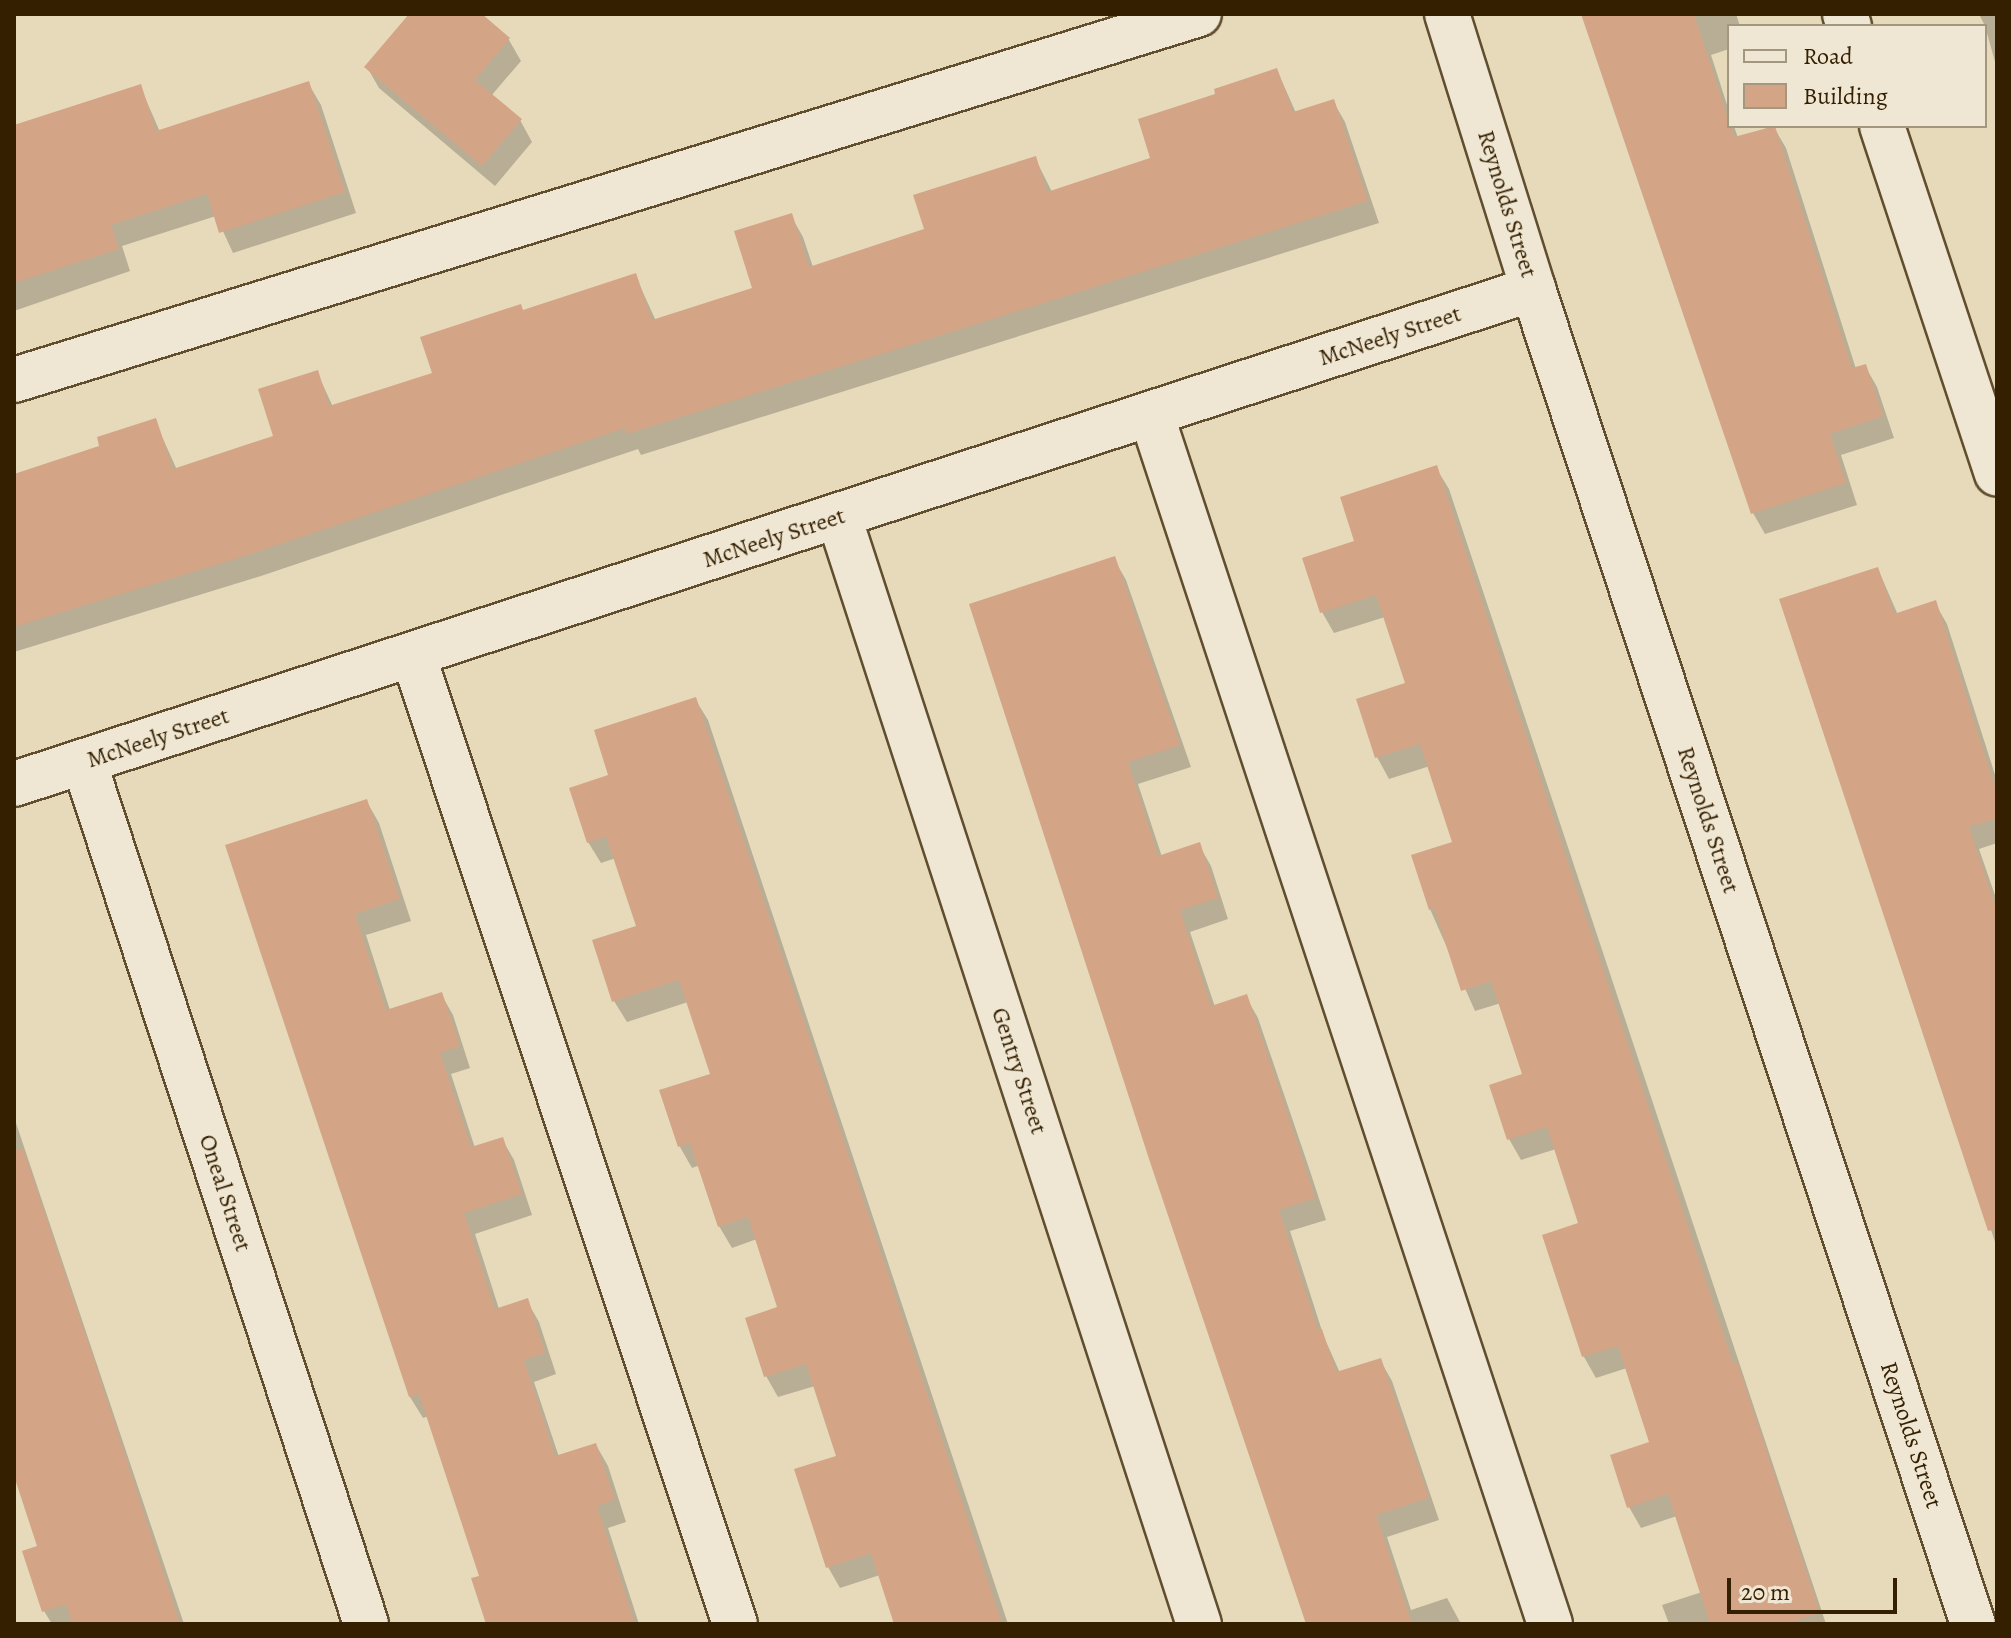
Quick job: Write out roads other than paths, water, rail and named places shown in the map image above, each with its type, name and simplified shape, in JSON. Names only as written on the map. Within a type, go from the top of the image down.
[{"type":"street","points":[[14,380],[1199,14]]},
{"type":"street","name":"Reynolds Street","points":[[1447,14],[1533,289],[1973,1624]]},
{"type":"street","points":[[1883,128],[1997,473]]},
{"type":"street","name":"McNeely Street","points":[[14,784],[1533,289]]},
{"type":"street","points":[[1151,414],[1550,1624]]},
{"type":"street","name":"Gentry Street","points":[[839,517],[1199,1624]]},
{"type":"street","points":[[413,655],[735,1624]]},
{"type":"street","name":"Oneal Street","points":[[84,762],[366,1624]]}]
